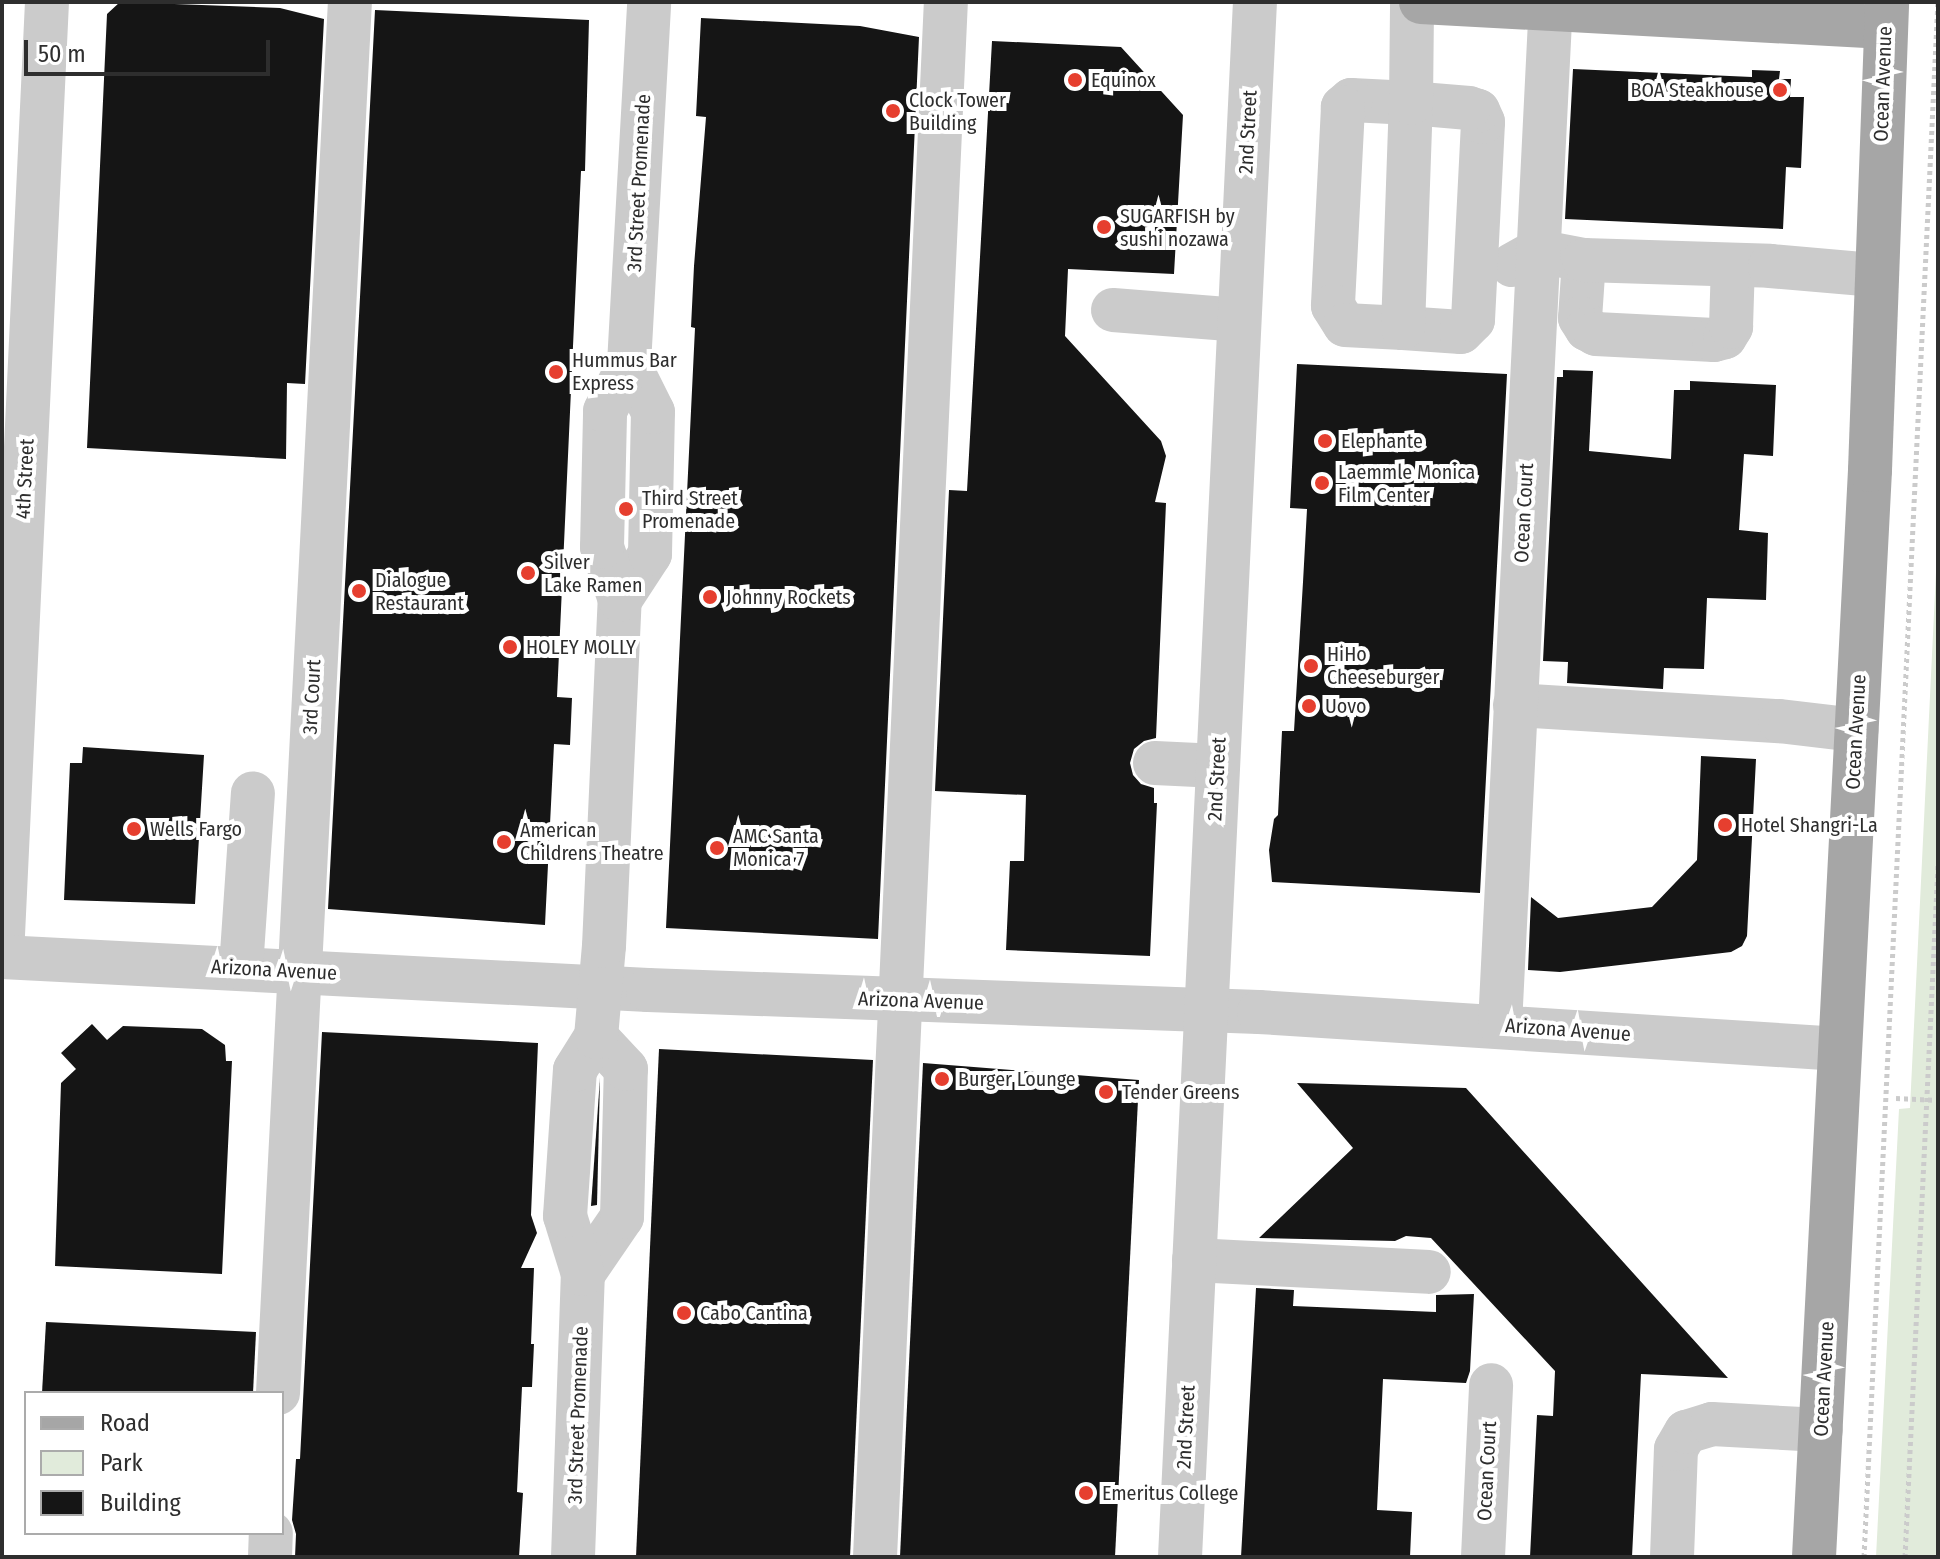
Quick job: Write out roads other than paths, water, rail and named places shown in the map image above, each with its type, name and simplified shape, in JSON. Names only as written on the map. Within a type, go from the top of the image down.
[{"type":"main road","points":[[1421,2],[1886,15]]},
{"type":"main road","name":"Ocean Avenue","points":[[1814,1557],[1870,470],[1886,15]]},
{"type":"street","name":"4th Street","points":[[2,957],[12,520],[47,2]]},
{"type":"street","name":"3rd Court","points":[[278,1391],[297,971],[350,2]]},
{"type":"street","name":"3rd Street Promenade","points":[[573,1557],[583,1274],[565,1216],[575,1070],[596,1037],[600,987],[620,600],[602,547],[605,411],[629,364],[649,2]]},
{"type":"street","points":[[875,1557],[946,2]]},
{"type":"street","name":"2nd Street","points":[[1180,1557],[1255,2]]},
{"type":"street","points":[[1403,328],[1412,2]]},
{"type":"street","name":"Ocean Court","points":[[1500,1025],[1551,6]]},
{"type":"street","points":[[1351,100],[1411,103],[1478,111],[1483,122],[1473,320],[1461,332],[1345,325],[1333,306],[1341,115],[1351,100]]},
{"type":"street","points":[[1473,297],[1519,259],[1537,251],[1584,260],[1733,265],[1876,275]]},
{"type":"street","points":[[1584,260],[1580,318],[1587,329],[1596,334],[1714,340],[1725,337],[1731,327],[1733,265]]},
{"type":"street","points":[[1113,310],[1239,320]]},
{"type":"street","points":[[1515,705],[1780,721],[1856,730]]},
{"type":"street","points":[[1155,763],[1218,766]]},
{"type":"street","points":[[241,968],[253,793]]},
{"type":"street","name":"Arizona Avenue","points":[[2,957],[600,987],[1500,1025],[1840,1049]]},
{"type":"street","points":[[1194,1260],[1429,1272]]},
{"type":"street","name":"Ocean Court","points":[[1483,1557],[1491,1385]]},
{"type":"street","points":[[1672,1557],[1676,1449],[1686,1432],[1712,1424],[1821,1430]]},
{"type":"street","points":[[270,1557],[271,1535]]},
{"type":"place","name":"Equinox","points":[[1075,80]]},
{"type":"place","name":"BOA Steakhouse","points":[[1780,90]]},
{"type":"place","name":"Clock Tower Building","points":[[893,111]]},
{"type":"place","name":"SUGARFISH by sushi nozawa","points":[[1104,227]]},
{"type":"place","name":"Hummus Bar Express","points":[[556,372]]},
{"type":"place","name":"Elephante","points":[[1325,441]]},
{"type":"place","name":"Laemmle Monica Film Center","points":[[1322,483]]},
{"type":"place","name":"Third Street Promenade","points":[[626,509]]},
{"type":"place","name":"Silver Lake Ramen","points":[[528,573]]},
{"type":"place","name":"Dialogue Restaurant","points":[[359,591]]},
{"type":"place","name":"Johnny Rockets","points":[[710,597]]},
{"type":"place","name":"HOLEY MOLLY","points":[[510,647]]},
{"type":"place","name":"HiHo Cheeseburger","points":[[1311,666]]},
{"type":"place","name":"Uovo","points":[[1309,706]]},
{"type":"place","name":"Hotel Shangri-La","points":[[1725,825]]},
{"type":"place","name":"Wells Fargo","points":[[134,829]]},
{"type":"place","name":"American Childrens Theatre","points":[[504,842]]},
{"type":"place","name":"AMC Santa Monica 7","points":[[717,848]]},
{"type":"place","name":"Burger Lounge","points":[[942,1079]]},
{"type":"place","name":"Tender Greens","points":[[1106,1092]]},
{"type":"place","name":"Cabo Cantina","points":[[684,1313]]},
{"type":"place","name":"Emeritus College","points":[[1086,1493]]}]
